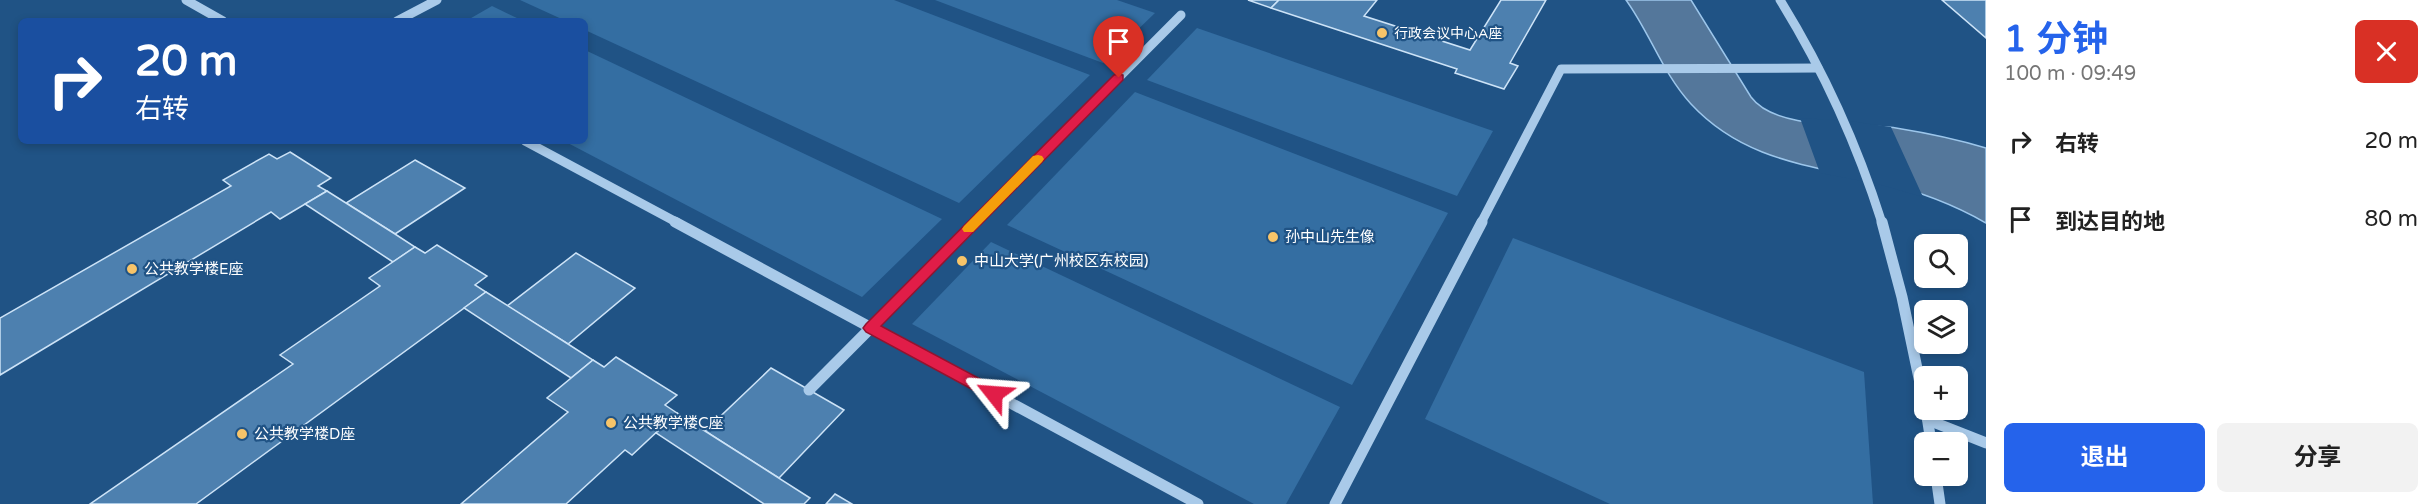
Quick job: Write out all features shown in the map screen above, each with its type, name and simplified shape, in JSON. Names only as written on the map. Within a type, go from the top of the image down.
[{"type":"lane","points":[[186,0],[218,18]]},
{"type":"lane","points":[[403,18],[437,0]]},
{"type":"lane","points":[[1780,0],[1844,120],[1871,189],[1895,265],[1916,366]]},
{"type":"lane","points":[[809,390],[1181,15]]},
{"type":"lane","points":[[1335,504],[1561,69],[1818,68]]},
{"type":"lane","points":[[531,144],[1198,504]]},
{"type":"lane","points":[[1938,420],[1986,443]]},
{"type":"lane","points":[[1937,486],[1940,504]]},
{"type":"shaded area","points":[[520,0],[894,0],[1090,75],[959,203],[588,31],[588,18],[559,18]]},
{"type":"shaded area","points":[[935,0],[1117,0],[1155,13],[1103,63]]},
{"type":"shaded area","points":[[1626,0],[1691,0],[1751,97],[1763,108],[1779,115],[1818,123],[1896,128],[1941,136],[1986,148],[1986,223],[1922,194],[1779,158],[1733,138],[1711,123],[1681,92]]},
{"type":"shaded area","points":[[492,6],[517,18],[471,18]]},
{"type":"shaded area","points":[[1197,28],[1493,131],[1457,196],[1147,80]]},
{"type":"shaded area","points":[[588,51],[942,219],[862,297],[570,144],[588,144]]},
{"type":"shaded area","points":[[1135,92],[1448,213],[1352,385],[1007,225]]},
{"type":"shaded area","points":[[1513,238],[1864,372],[1873,504],[1610,504],[1425,419]]},
{"type":"shaded area","points":[[991,242],[1340,407],[1286,504],[1254,504],[912,324]]},
{"type":"pier","points":[[1800,118],[1850,121],[1891,127],[1923,197],[1878,184],[1820,173]]},
{"type":"building","points":[[1248,0],[1279,0],[1271,8]]},
{"type":"building","name":"行政会议中心A座","points":[[1279,0],[1377,0],[1364,16],[1470,50],[1501,0],[1546,0],[1510,63],[1518,66],[1504,89],[1455,73],[1457,69],[1271,8]]},
{"type":"building","points":[[1942,0],[1986,0],[1986,38]]},
{"type":"building","name":"公共教学楼E座","points":[[290,152],[331,178],[318,186],[327,191],[280,219],[271,212],[0,375],[0,318],[231,186],[223,180],[269,154],[277,159]]},
{"type":"building","points":[[415,160],[465,188],[395,234],[346,203]]},
{"type":"building","points":[[327,191],[415,247],[393,262],[305,204]]},
{"type":"building","name":"公共教学楼D座","points":[[437,245],[487,276],[475,285],[486,292],[196,504],[90,504],[293,364],[280,355],[380,286],[369,278],[415,247],[425,253]]},
{"type":"building","points":[[576,253],[635,288],[568,344],[507,306]]},
{"type":"building","points":[[486,292],[593,360],[571,378],[464,308]]},
{"type":"building","name":"公共教学楼C座","points":[[616,357],[677,395],[665,405],[677,413],[632,455],[625,450],[566,504],[461,504],[568,412],[547,398],[593,360],[604,367]]},
{"type":"building","points":[[771,368],[844,410],[779,478],[705,431]]},
{"type":"building","points":[[677,413],[810,498],[804,504],[764,504],[656,433]]},
{"type":"building","points":[[835,494],[852,504],[826,504]]},
{"type":"slow traffic","points":[[969,229],[1038,159]]},
{"type":"place","name":"行政会议中心A座","points":[[1382,33]]},
{"type":"place","name":"孙中山先生像","points":[[1273,237]]},
{"type":"place","name":"中山大学(广州校区东校园)","points":[[962,261]]},
{"type":"place","name":"公共教学楼E座","points":[[132,269]]},
{"type":"place","name":"公共教学楼C座","points":[[611,423]]},
{"type":"place","name":"公共教学楼D座","points":[[242,434]]},
{"type":"route","points":[[994,394],[871,328],[1119,78]]}]
